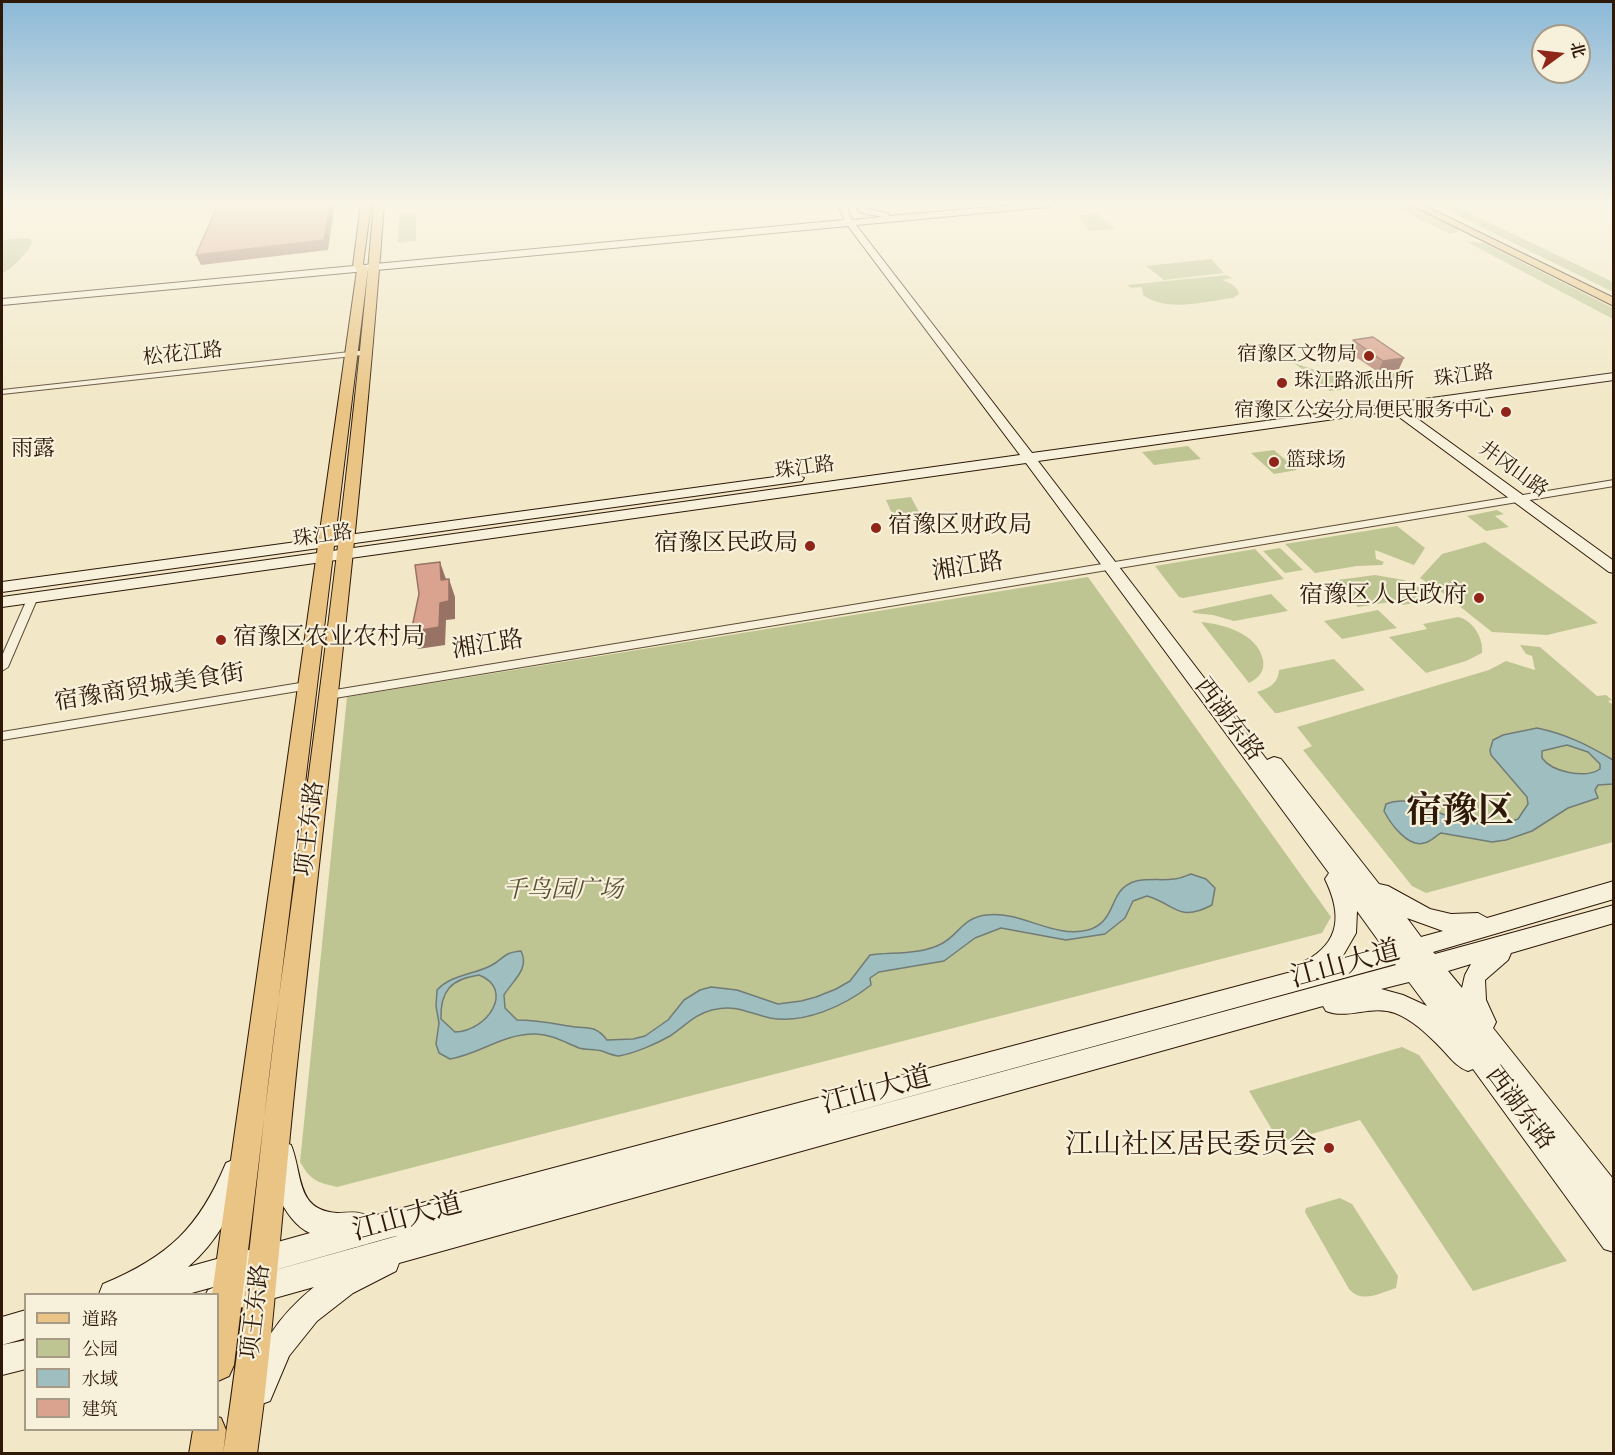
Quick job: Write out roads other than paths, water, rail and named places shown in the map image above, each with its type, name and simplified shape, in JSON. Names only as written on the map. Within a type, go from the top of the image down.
[{"type":"main road","name":"项王东路","points":[[219,1354],[225,1289],[263,1122],[329,695],[336,549],[360,354],[367,272]]},
{"type":"main road","points":[[1551,272],[1614,303]]},
{"type":"main road","points":[[1565,272],[1614,296]]},
{"type":"main road","name":"项王东路","points":[[242,1454],[263,1273],[263,1122],[306,686],[336,549]]},
{"type":"main road","points":[[206,1454],[209,1431]]},
{"type":"street","points":[[3,301],[306,272]]},
{"type":"street","name":"西湖东路","points":[[892,272],[1118,566],[1344,854],[1536,1134],[1614,1239]]},
{"type":"street","name":"松花江路","points":[[2,393],[360,354]]},
{"type":"street","name":"珠江路","points":[[2,602],[336,549],[1392,404],[1614,367]]},
{"type":"street","name":"珠江路","points":[[1030,452],[1347,414],[1392,404],[1436,402],[1614,376]]},
{"type":"street","points":[[1436,402],[1424,407],[1424,417],[1453,448]]},
{"type":"street","name":"井冈山路","points":[[1392,404],[1523,498],[1614,559]]},
{"type":"street","points":[[1347,414],[1372,413],[1398,418],[1453,448]]},
{"type":"street","name":"湘江路","points":[[329,695],[1614,483]]},
{"type":"street","name":"井冈山路","points":[[1523,498],[1614,569]]},
{"type":"street","name":"珠江路","points":[[2,587],[336,549]]},
{"type":"street","name":"西湖东路","points":[[1118,566],[1303,823],[1562,1135],[1614,1202]]},
{"type":"street","points":[[2,667],[33,597]]},
{"type":"street","name":"宿豫商贸城美食街","points":[[2,736],[306,686]]},
{"type":"street","points":[[1263,989],[1321,964],[1338,948],[1345,934],[1348,910],[1341,889],[1303,823]]},
{"type":"street","points":[[1344,854],[1380,891],[1399,905],[1438,921],[1466,924],[1539,912]]},
{"type":"street","name":"江山大道","points":[[439,1224],[1250,1017],[1416,959],[1539,912],[1614,890]]},
{"type":"street","name":"江山大道","points":[[157,1293],[225,1289],[263,1273],[1263,989],[1516,942],[1614,915]]},
{"type":"street","points":[[1516,942],[1481,965],[1475,973],[1473,997],[1487,1026],[1562,1135]]},
{"type":"street","points":[[1250,1017],[1360,1000],[1379,999],[1398,1004],[1434,1026],[1536,1134]]},
{"type":"street","points":[[263,1122],[300,1214],[323,1225],[344,1227],[439,1224]]},
{"type":"street","points":[[116,1293],[138,1285],[168,1268],[190,1249],[212,1219],[231,1187],[263,1122]]},
{"type":"street","points":[[242,1454],[260,1387],[277,1349],[301,1316],[322,1296],[439,1224]]},
{"type":"street","points":[[2,1332],[24,1326]]},
{"type":"street","points":[[2,1360],[24,1354]]},
{"type":"street","points":[[2,1365],[24,1363]]},
{"type":"street","points":[[200,1454],[201,1431]]},
{"type":"water","points":[[1537,728],[1558,733],[1576,741],[1613,760],[1613,784],[1598,785],[1595,790],[1598,798],[1568,808],[1532,831],[1506,840],[1492,842],[1441,833],[1429,841],[1418,844],[1406,838],[1395,828],[1384,811],[1386,804],[1395,801],[1412,802],[1453,818],[1477,824],[1494,824],[1518,819],[1528,804],[1527,797],[1491,755],[1490,750],[1493,740],[1503,735]],"holes":[[[1567,745],[1588,752],[1600,764],[1600,769],[1594,772],[1578,774],[1561,770],[1542,758],[1542,751]]]},
{"type":"water","points":[[1191,874],[1206,879],[1215,888],[1212,905],[1201,910],[1184,912],[1147,896],[1133,901],[1125,918],[1105,934],[1066,940],[1001,928],[975,938],[944,961],[879,972],[870,978],[871,985],[860,993],[824,1012],[810,1016],[770,1018],[735,1009],[721,1008],[706,1012],[658,1042],[619,1056],[599,1050],[579,1048],[553,1037],[536,1034],[513,1037],[450,1059],[439,1053],[436,1044],[439,1023],[436,1006],[437,990],[449,981],[485,968],[507,954],[515,952],[521,951],[522,969],[504,995],[505,1008],[517,1020],[594,1029],[607,1040],[633,1039],[645,1036],[668,1020],[684,1000],[700,990],[711,987],[737,990],[778,1004],[801,1001],[836,989],[850,981],[870,955],[915,952],[933,948],[947,940],[966,923],[978,917],[1012,916],[1062,931],[1088,930],[1103,921],[1118,894],[1129,884],[1145,880],[1176,879]],"holes":[[[479,975],[490,981],[495,990],[496,999],[487,1017],[478,1025],[455,1032],[441,1019],[445,994],[454,983]]]},
{"type":"place","name":"宿豫区文物局","points":[[1369,356]]},
{"type":"place","name":"珠江路派出所","points":[[1282,383]]},
{"type":"place","name":"宿豫区公安分局便民服务中心","points":[[1506,412]]},
{"type":"place","name":"篮球场","points":[[1274,462]]},
{"type":"place","name":"宿豫区财政局","points":[[876,528]]},
{"type":"place","name":"宿豫区民政局","points":[[810,546]]},
{"type":"place","name":"宿豫区人民政府","points":[[1479,598]]},
{"type":"place","name":"宿豫区农业农村局","points":[[221,640]]},
{"type":"place","name":"江山社区居民委员会","points":[[1329,1148]]},
{"type":"district","name":"雨露","points":[[33,451]]},
{"type":"district","name":"宿豫区","points":[[1460,815]]},
{"type":"park label","name":"千鸟园广场","points":[[563,893]]}]
